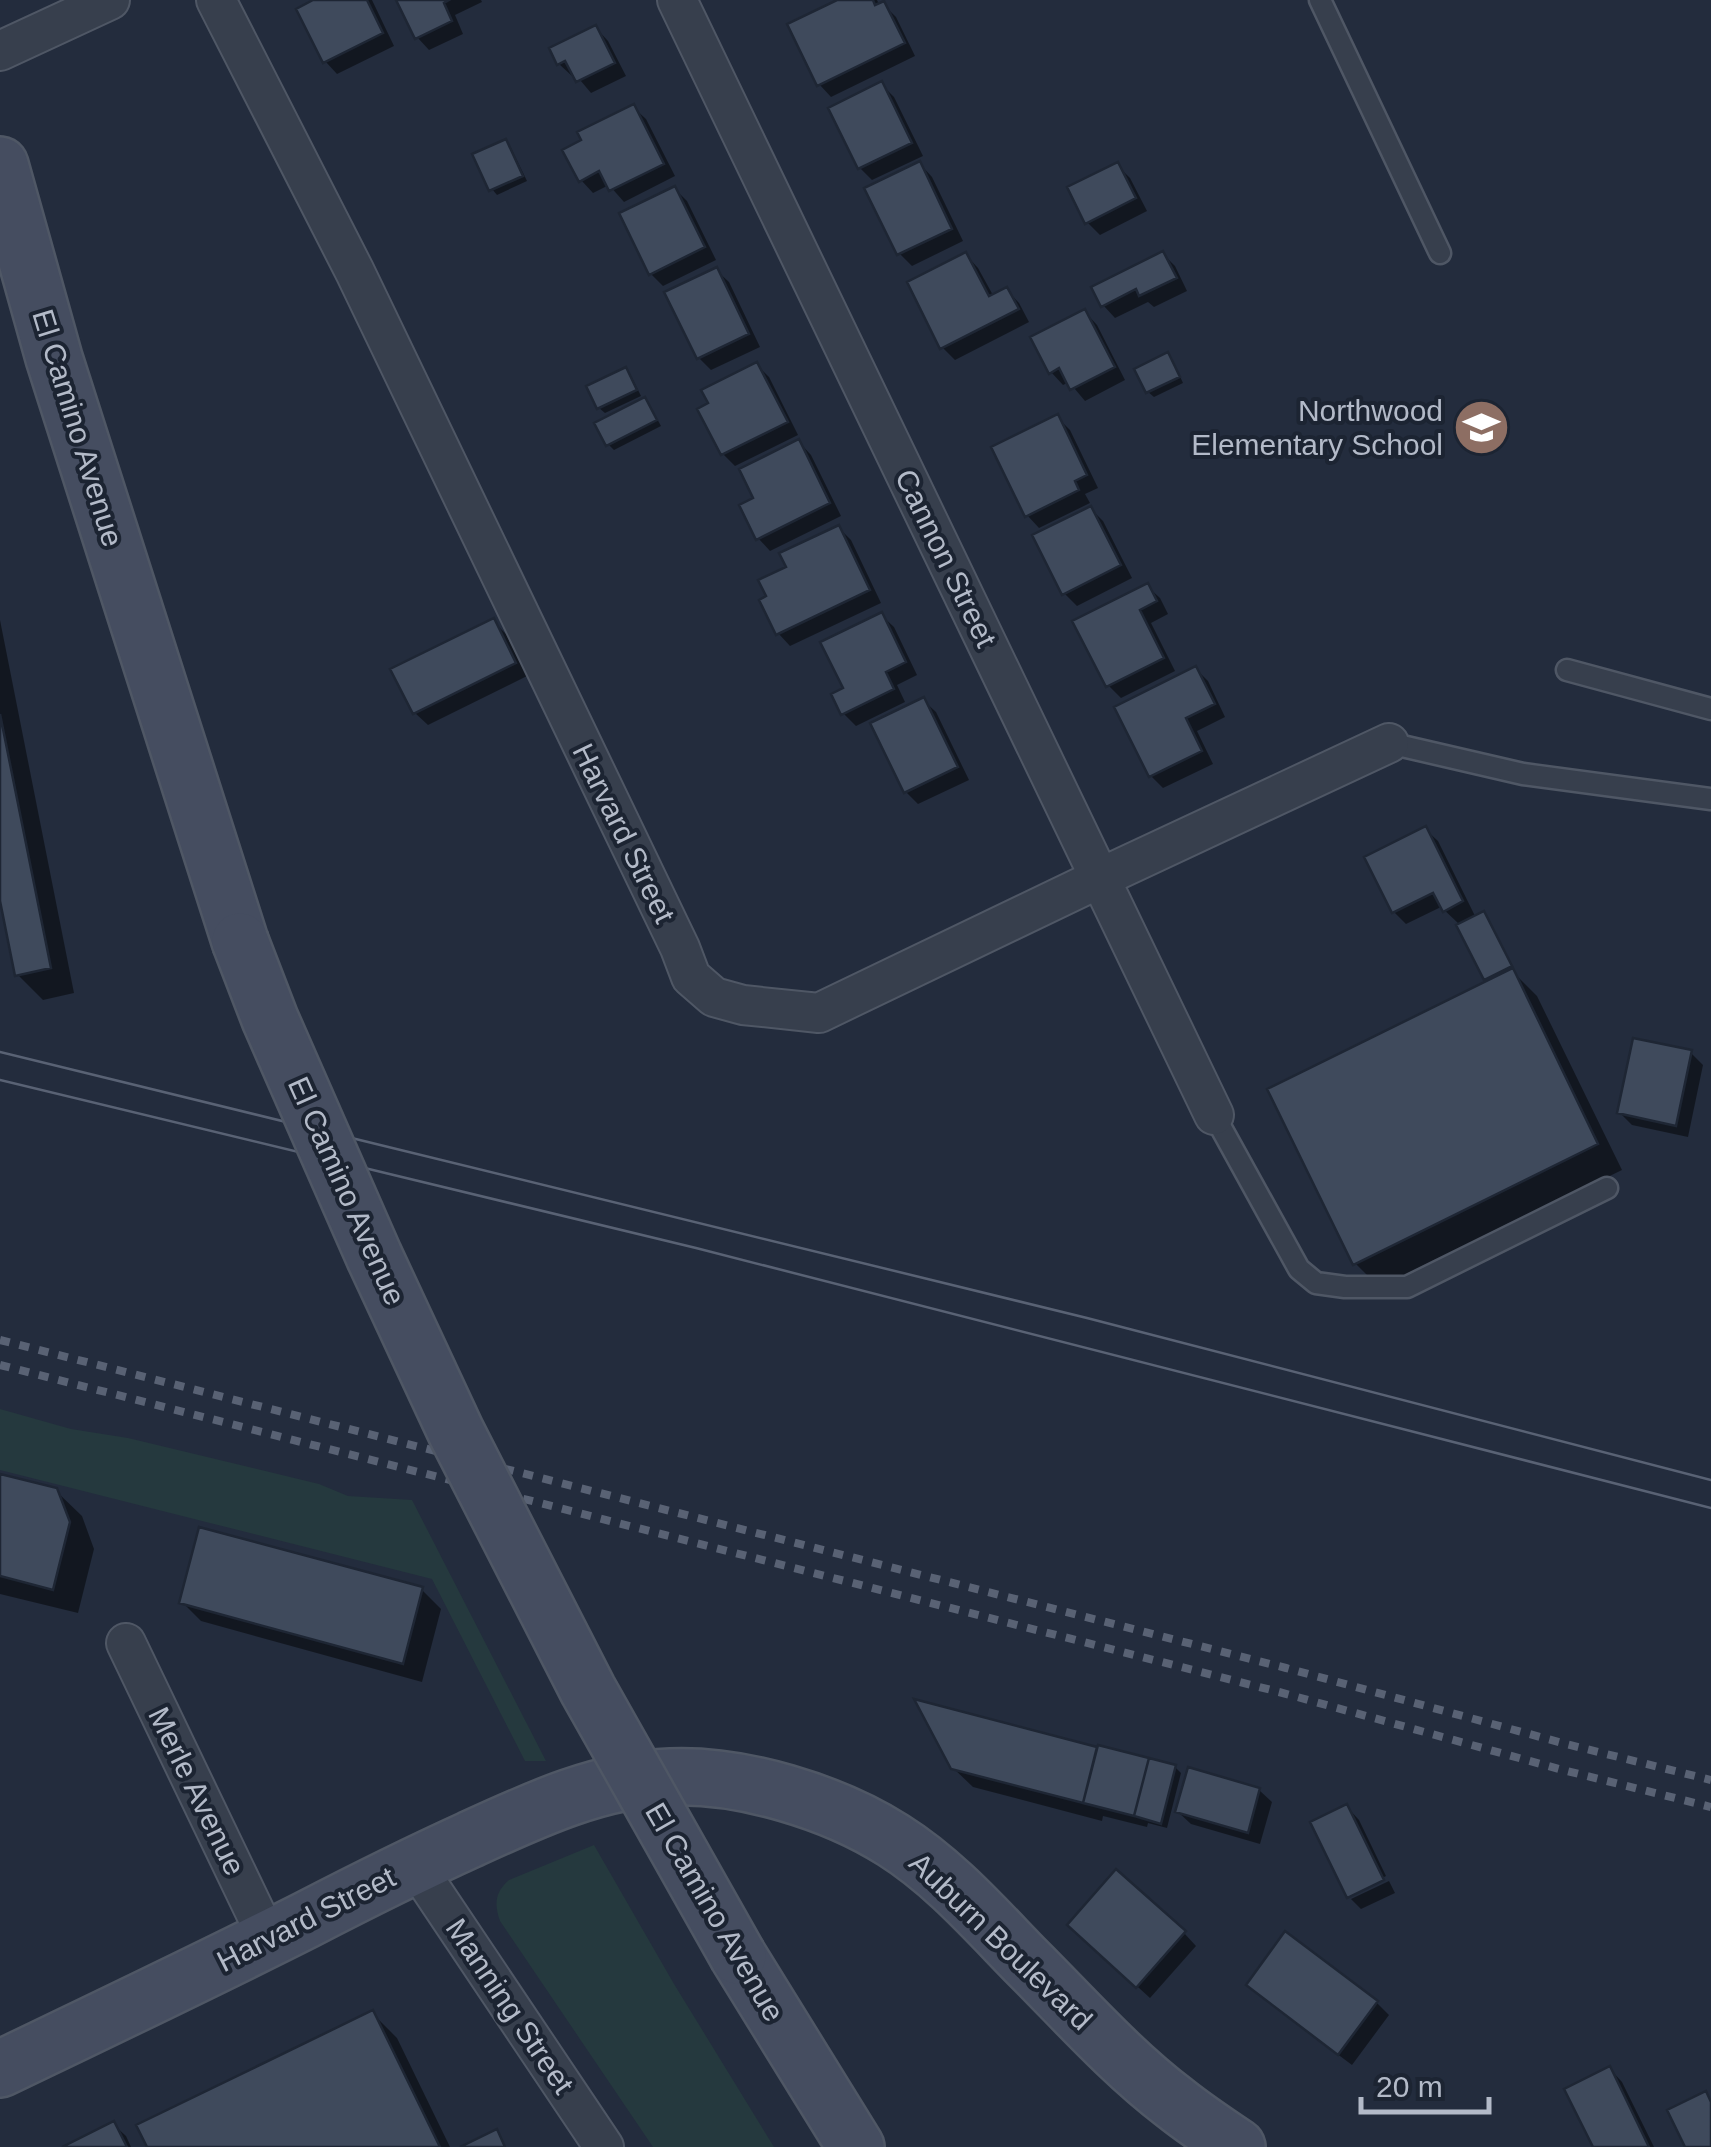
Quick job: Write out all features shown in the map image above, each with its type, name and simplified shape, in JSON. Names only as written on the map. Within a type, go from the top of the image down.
[{"type":"main road","name":"El Camino Avenue","points":[[0,165],[54,358],[240,941],[270,1019],[456,1432],[597,1706],[738,1956],[856,2147]]},
{"type":"main road","name":"Auburn Boulevard","points":[[619,1784],[670,1777],[778,1791],[816,1801],[894,1840],[961,1895],[1161,2092],[1236,2147]]},
{"type":"main road","name":"Harvard Street","points":[[0,2070],[415,1864],[530,1812],[619,1784]]},
{"type":"street","points":[[0,52],[110,0]]},
{"type":"street","name":"Harvard Street","points":[[216,0],[354,272],[691,976],[714,997],[743,1006],[820,1014],[1389,743]]},
{"type":"street","name":"Cannon Street","points":[[677,0],[1214,1115]]},
{"type":"street","name":"Merle Avenue","points":[[126,1643],[268,1939]]},
{"type":"street","name":"Manning Street","points":[[415,1864],[604,2147]]},
{"type":"lane","points":[[1320,0],[1440,253]]},
{"type":"lane","points":[[1567,670],[1711,709]]},
{"type":"lane","points":[[1389,743],[1524,774],[1711,798]]},
{"type":"lane","points":[[1214,1115],[1299,1269],[1316,1283],[1407,1287],[1606,1188]]},
{"type":"green space","points":[[0,1409],[71,1429],[128,1438],[319,1484],[348,1496],[412,1500],[546,1761],[525,1761],[432,1579],[0,1470]]},
{"type":"green space","points":[[594,1845],[774,2147],[653,2147],[500,1921],[497,1899],[509,1880]]},
{"type":"building","points":[[313,0],[367,0],[383,33],[323,63],[296,9]]},
{"type":"building","points":[[396,0],[449,0],[444,3],[452,21],[415,39]]},
{"type":"building","points":[[837,0],[873,0],[875,5],[884,1],[905,43],[817,86],[787,24]]},
{"type":"building","points":[[596,25],[615,63],[576,82],[565,61],[557,65],[549,48]]},
{"type":"building","points":[[882,81],[912,143],[858,169],[828,108]]},
{"type":"building","points":[[634,104],[664,164],[609,191],[599,171],[579,182],[562,150],[581,140],[577,132]]},
{"type":"building","points":[[506,139],[523,176],[489,191],[472,154]]},
{"type":"building","points":[[920,161],[952,229],[897,255],[864,188]]},
{"type":"building","points":[[1118,162],[1136,198],[1085,224],[1067,187]]},
{"type":"building","points":[[675,186],[705,247],[649,275],[619,213]]},
{"type":"building","points":[[1163,251],[1177,278],[1139,296],[1136,289],[1101,307],[1091,287]]},
{"type":"building","points":[[966,252],[989,296],[1007,287],[1019,309],[940,349],[907,282]]},
{"type":"building","points":[[717,267],[749,334],[697,359],[664,292]]},
{"type":"building","points":[[1085,309],[1115,367],[1070,390],[1059,368],[1049,374],[1030,337]]},
{"type":"building","points":[[1168,352],[1180,377],[1146,393],[1134,369]]},
{"type":"building","points":[[757,362],[788,422],[721,455],[697,409],[708,403],[701,390]]},
{"type":"building","points":[[626,367],[637,390],[597,409],[586,386]]},
{"type":"building","points":[[645,397],[657,420],[606,446],[594,423]]},
{"type":"building","points":[[1058,414],[1087,475],[1075,481],[1079,490],[1025,517],[991,447]]},
{"type":"building","points":[[799,439],[830,503],[756,540],[739,505],[753,498],[739,469]]},
{"type":"building","points":[[1091,506],[1121,565],[1062,595],[1032,535]]},
{"type":"building","points":[[839,525],[870,590],[776,635],[759,600],[766,596],[758,580],[786,567],[779,553]]},
{"type":"building","points":[[1148,583],[1157,601],[1140,610],[1164,658],[1106,687],[1072,621]]},
{"type":"building","points":[[882,612],[906,662],[886,672],[894,689],[841,715],[831,694],[843,688],[820,642]]},
{"type":"building","points":[[494,618],[516,663],[413,714],[390,669]]},
{"type":"building","points":[[1196,666],[1215,704],[1186,718],[1202,751],[1149,777],[1114,707]]},
{"type":"building","points":[[924,697],[958,767],[904,793],[870,723]]},
{"type":"building","points":[[0,714],[51,968],[15,976],[0,901]]},
{"type":"building","points":[[1426,826],[1463,901],[1443,912],[1433,893],[1392,913],[1364,857]]},
{"type":"building","points":[[1484,911],[1512,966],[1484,980],[1456,925]]},
{"type":"building","points":[[1513,968],[1598,1144],[1353,1265],[1267,1089]]},
{"type":"building","points":[[1633,1038],[1692,1050],[1676,1126],[1617,1113]]},
{"type":"building","points":[[0,1474],[57,1488],[70,1522],[53,1590],[0,1576]]},
{"type":"building","points":[[199,1527],[423,1587],[403,1664],[179,1603]]},
{"type":"building","points":[[914,1699],[1097,1747],[1083,1803],[951,1769]]},
{"type":"building","points":[[1098,1745],[1149,1758],[1134,1816],[1083,1803]]},
{"type":"building","points":[[1149,1758],[1176,1765],[1161,1824],[1134,1816]]},
{"type":"building","points":[[1188,1767],[1260,1788],[1248,1833],[1175,1812]]},
{"type":"building","points":[[1347,1804],[1384,1880],[1347,1898],[1310,1822]]},
{"type":"building","points":[[1116,1869],[1186,1931],[1136,1988],[1067,1925]]},
{"type":"building","points":[[1285,1931],[1378,2001],[1338,2055],[1246,1985]]},
{"type":"building","points":[[373,2010],[440,2147],[147,2147],[136,2125]]},
{"type":"building","points":[[1610,2066],[1649,2147],[1593,2147],[1564,2089]]},
{"type":"building","points":[[1706,2091],[1711,2102],[1711,2147],[1685,2147],[1667,2110]]},
{"type":"building","points":[[114,2121],[127,2147],[62,2147]]},
{"type":"building","points":[[497,2129],[505,2147],[460,2147]]},
{"type":"tram line","points":[[0,1052],[1087,1318],[1711,1480]]},
{"type":"tram line","points":[[0,1080],[696,1248],[1711,1508]]},
{"type":"railway","points":[[0,1340],[1711,1780]]},
{"type":"railway","points":[[0,1365],[1279,1692],[1711,1807]]},
{"type":"place","name":"Northwood Elementary School","points":[[1482,427]]}]
